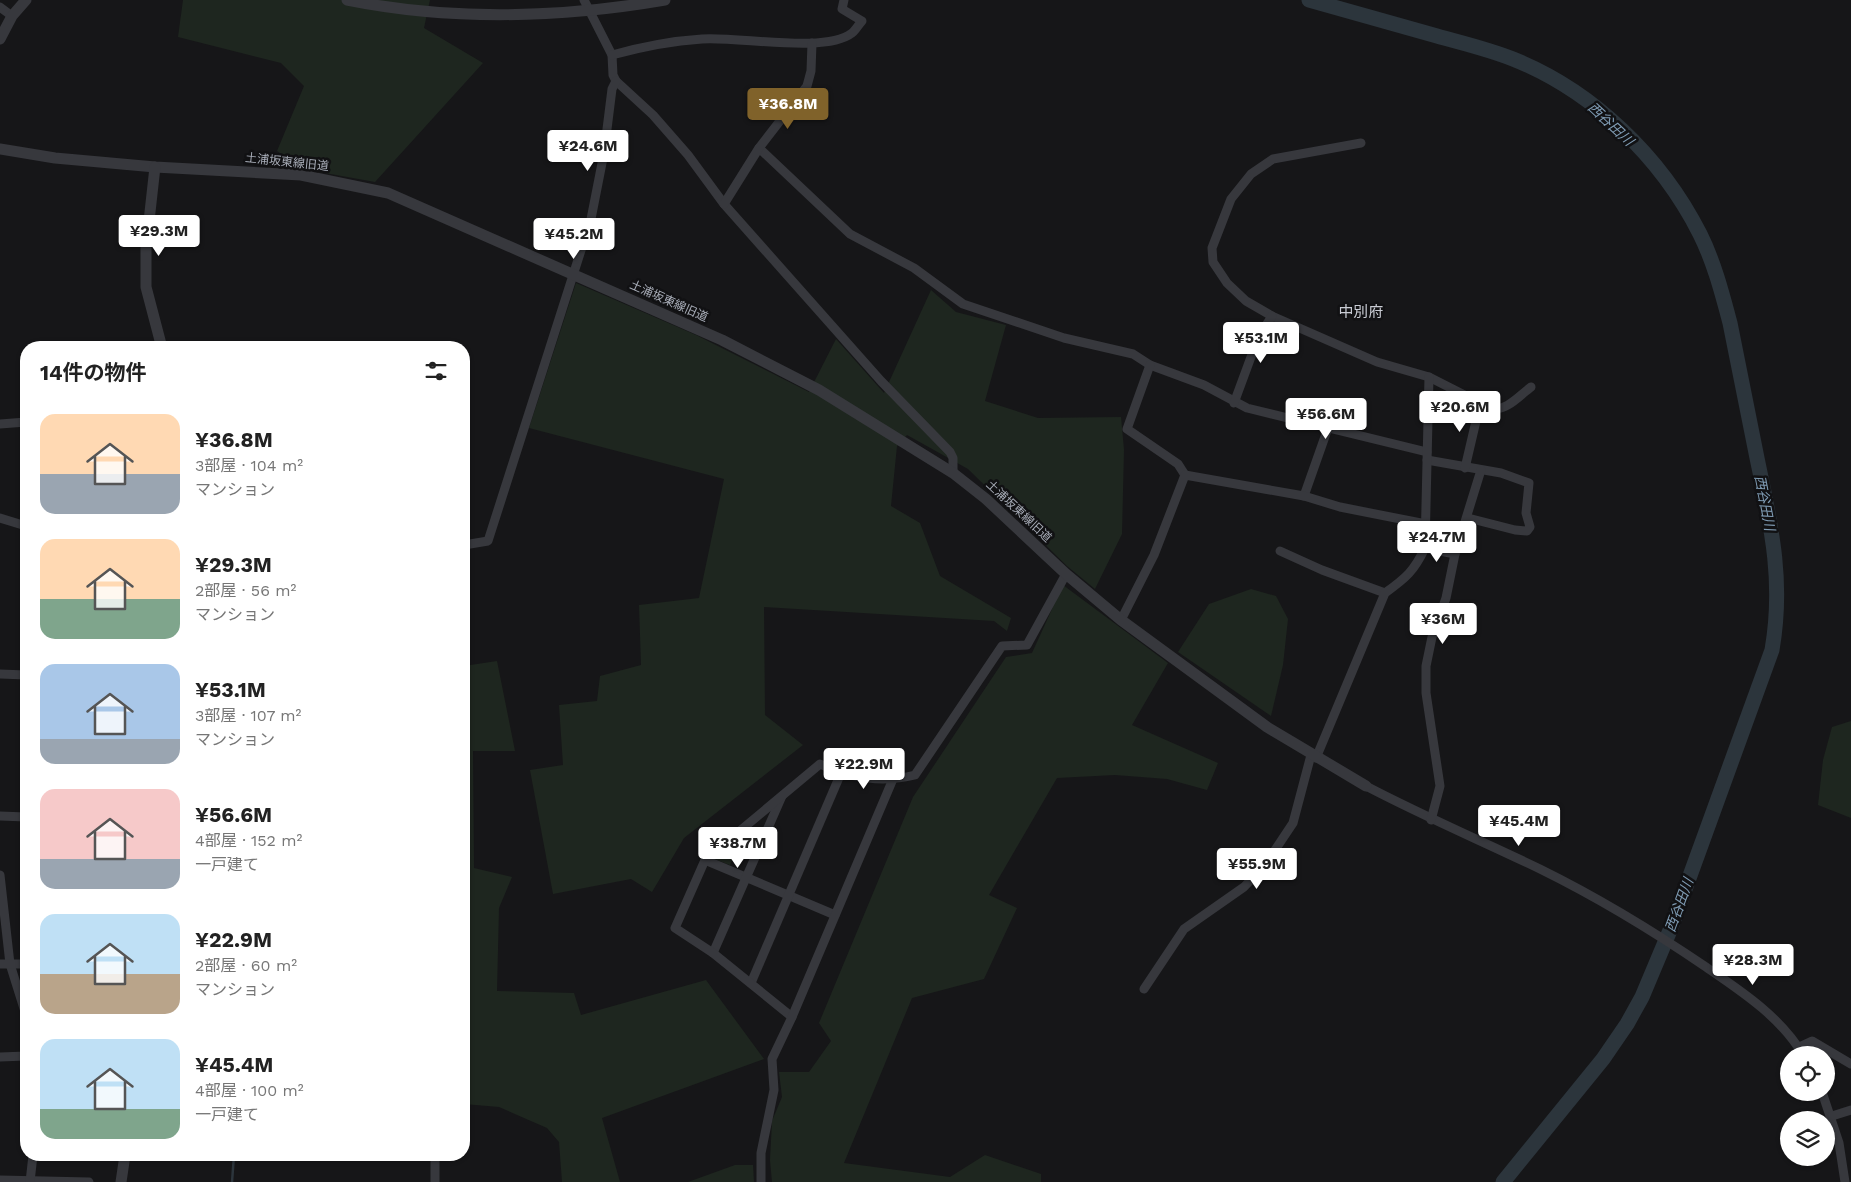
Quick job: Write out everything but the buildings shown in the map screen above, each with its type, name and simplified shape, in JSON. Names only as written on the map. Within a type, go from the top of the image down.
[{"type":"street","points":[[0,39],[12,16],[26,0]]},
{"type":"street","points":[[347,0],[448,13],[516,16],[587,5],[665,0]]},
{"type":"street","points":[[612,55],[642,47],[703,39],[812,43],[839,39],[852,32],[862,21],[842,9],[844,0]]},
{"type":"street","points":[[587,5],[612,55],[613,75],[616,81],[652,115],[688,155],[724,204],[881,381],[950,452],[953,458],[953,473]]},
{"type":"street","points":[[0,7],[12,16]]},
{"type":"street","points":[[724,204],[760,148],[806,86],[811,71],[812,43]]},
{"type":"street","points":[[470,544],[488,541],[591,218],[604,153],[612,89],[616,81]]},
{"type":"street","points":[[1361,144],[1273,159],[1251,174],[1231,199],[1212,248],[1213,262],[1227,283],[1246,301],[1272,316],[1377,362],[1430,377],[1494,410],[1500,409],[1531,386]]},
{"type":"street","points":[[760,148],[850,234],[914,268],[963,304],[1064,338],[1133,354],[1150,365],[1186,377],[1234,403],[1259,412],[1328,428],[1464,468],[1501,473],[1529,484],[1526,512],[1530,527],[1527,531],[1515,530],[1468,518]]},
{"type":"street","name":"土浦坂東線旧道","points":[[0,149],[55,158],[301,175],[388,193],[722,340],[819,390],[953,473],[1000,510],[1066,574],[1121,620],[1259,722],[1313,757],[1366,786]]},
{"type":"street","points":[[155,166],[146,248],[146,288],[160,341]]},
{"type":"street","points":[[1234,403],[1258,338],[1272,316]]},
{"type":"street","points":[[1150,365],[1127,429],[1178,464],[1185,475]]},
{"type":"street","points":[[1144,989],[1184,929],[1244,887],[1265,866],[1293,823],[1313,757],[1385,593],[1407,578],[1416,567],[1425,548],[1430,377]]},
{"type":"street","points":[[1464,468],[1480,404]]},
{"type":"street","points":[[0,424],[20,422]]},
{"type":"street","points":[[1304,496],[1328,428]]},
{"type":"street","points":[[1432,820],[1440,786],[1426,693],[1426,666],[1432,637],[1446,598],[1454,554],[1468,518],[1481,470]]},
{"type":"street","points":[[1185,475],[1198,475],[1304,496],[1340,507],[1426,524]]},
{"type":"street","points":[[1121,620],[1154,555],[1185,475]]},
{"type":"street","points":[[0,518],[20,524]]},
{"type":"street","points":[[1425,548],[1454,554]]},
{"type":"street","points":[[1280,550],[1322,570],[1385,593]]},
{"type":"street","points":[[792,1017],[714,953],[675,928],[705,860],[820,764],[854,777],[893,779],[915,775],[920,771],[1002,646],[1028,646],[1066,574]]},
{"type":"street","points":[[0,674],[20,675]]},
{"type":"street","points":[[751,983],[842,773]]},
{"type":"street","points":[[760,1182],[761,1153],[774,1090],[772,1059],[792,1017],[893,779]]},
{"type":"street","points":[[1366,786],[1432,820],[1540,869],[1657,934],[1728,982],[1765,1011],[1796,1046]]},
{"type":"street","points":[[714,953],[783,794]]},
{"type":"street","points":[[0,816],[20,817]]},
{"type":"street","points":[[705,860],[835,916]]},
{"type":"street","points":[[0,875],[10,964],[20,996]]},
{"type":"street","points":[[0,964],[20,964]]},
{"type":"street","points":[[1806,1046],[1812,1041],[1820,1046]]},
{"type":"street","points":[[1835,1055],[1851,1064]]},
{"type":"street","points":[[0,1057],[20,1056]]},
{"type":"street","points":[[1835,1115],[1851,1110]]},
{"type":"street","points":[[1835,1128],[1844,1164],[1846,1182]]},
{"type":"street","points":[[30,1181],[32,1161]]},
{"type":"street","points":[[121,1182],[125,1161]]},
{"type":"street","points":[[435,1161],[435,1182]]},
{"type":"street","points":[[0,1180],[89,1182]]},
{"type":"shaded area","points":[[183,0],[430,0],[424,28],[483,63],[375,182],[303,169],[277,151],[304,86],[281,63],[178,37]]},
{"type":"shaded area","points":[[576,283],[696,335],[809,392],[836,339],[884,393],[931,290],[956,312],[1006,325],[985,401],[1038,418],[1121,417],[1124,450],[1122,534],[1095,589],[1067,566],[968,469],[907,435],[897,446],[891,506],[920,523],[940,576],[1011,618],[1007,631],[994,621],[764,607],[765,715],[803,745],[684,838],[652,892],[631,879],[553,894],[530,770],[563,765],[559,705],[597,701],[600,676],[641,665],[639,605],[699,598],[724,479],[529,428]]},
{"type":"shaded area","points":[[1063,585],[1168,663],[1132,725],[1218,763],[1207,790],[1167,779],[1115,775],[1057,778],[989,895],[1017,908],[984,979],[912,998],[844,1163],[950,1177],[985,1155],[1041,1174],[1041,1182],[772,1182],[770,1160],[772,1121],[782,1097],[779,1072],[809,1072],[831,1041],[819,1023],[913,797],[1006,657],[1032,653]]},
{"type":"shaded area","points":[[1251,589],[1276,596],[1288,619],[1283,665],[1271,716],[1178,652],[1209,604]]},
{"type":"shaded area","points":[[497,661],[515,751],[473,751],[474,868],[512,877],[499,908],[497,991],[574,993],[581,1015],[706,980],[764,1059],[602,1118],[620,1182],[562,1182],[559,1142],[547,1128],[499,1107],[470,1105],[470,665]]},
{"type":"shaded area","points":[[1851,721],[1851,818],[1818,805],[1823,760],[1832,727]]},
{"type":"shaded area","points":[[744,832],[730,865],[712,858]]},
{"type":"shaded area","points":[[735,1165],[753,1165],[754,1182],[688,1182]]},
{"type":"waterway","name":"西谷田川","points":[[1309,0],[1475,46],[1513,59],[1570,89],[1597,108],[1645,153],[1666,179],[1684,206],[1700,234],[1714,267],[1730,323],[1771,530],[1777,600],[1772,650],[1671,928],[1642,997],[1627,1024],[1603,1059],[1503,1182]]},
{"type":"waterway","points":[[232,1182],[234,1161]]},
{"type":"district","name":"中別府","points":[[1361,312]]}]
